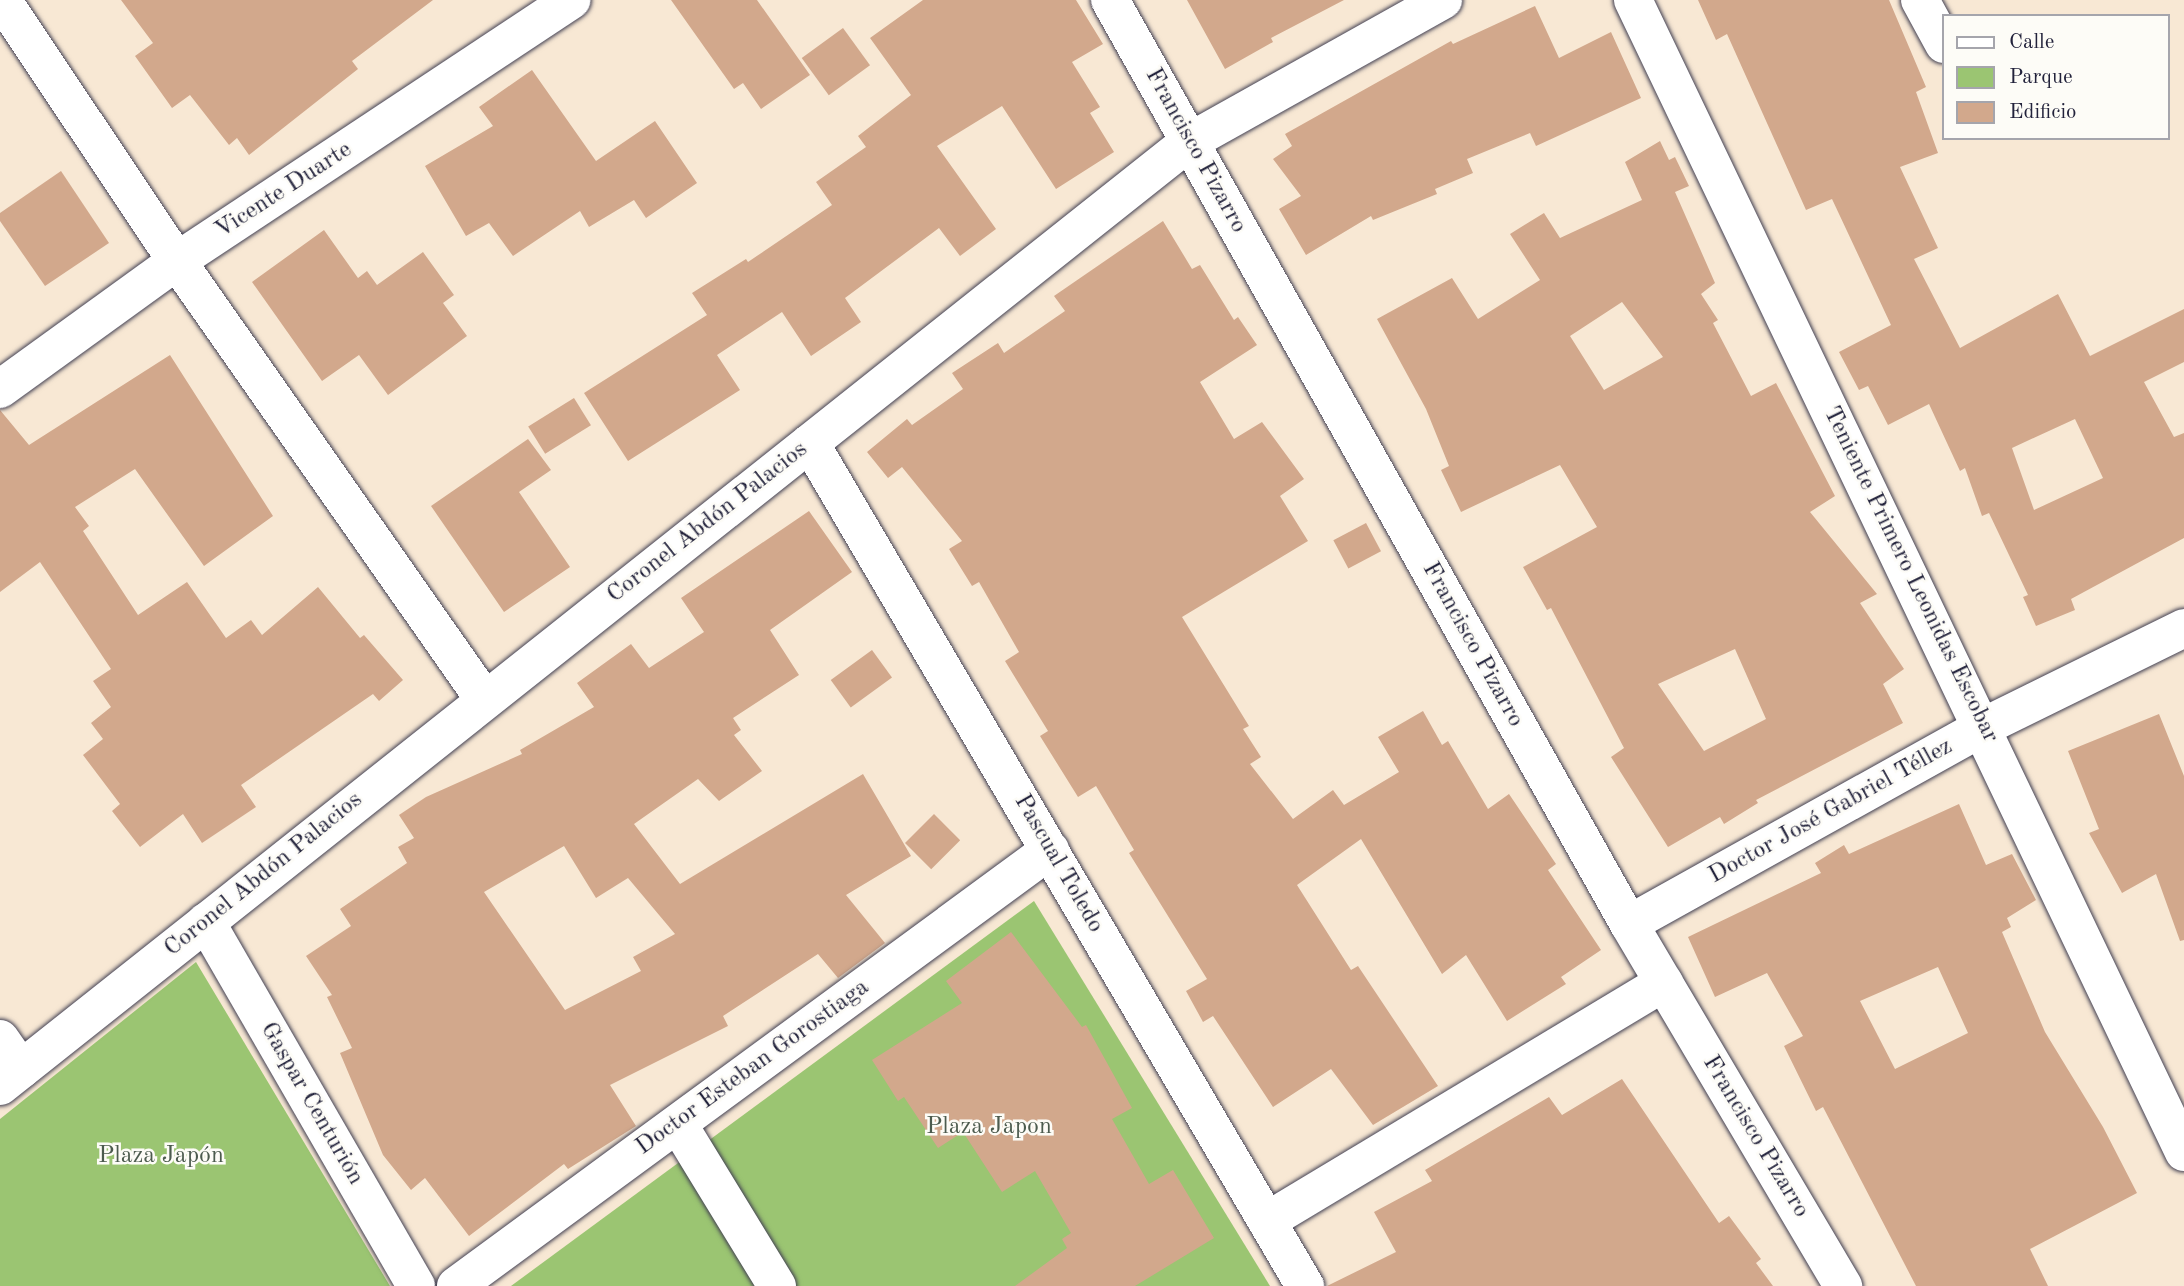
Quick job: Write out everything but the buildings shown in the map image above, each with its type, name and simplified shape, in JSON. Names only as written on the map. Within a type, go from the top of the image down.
[{"type":"street","points":[[2,0],[177,261],[484,699]]},
{"type":"street","name":"Vicente Duarte","points":[[0,389],[177,261],[572,0]]},
{"type":"street","name":"Francisco Pizarro","points":[[1110,0],[1629,924],[1843,1286]]},
{"type":"street","name":"Coronel Abdón Palacios","points":[[7,1065],[206,922],[1189,142],[1443,0]]},
{"type":"street","name":"Teniente Primero Leonidas Escobar","points":[[1633,0],[2184,1152]]},
{"type":"street","points":[[1920,0],[1942,40]]},
{"type":"street","name":"Pascual Toledo","points":[[810,443],[1305,1286]]},
{"type":"street","name":"Doctor José Gabriel Téllez","points":[[1629,924],[1983,727],[2184,628]]},
{"type":"street","name":"Doctor Esteban Gorostiaga","points":[[457,1286],[1050,850]]},
{"type":"street","name":"Gaspar Centurión","points":[[206,922],[416,1286]]},
{"type":"street","points":[[1267,1221],[1664,982]]},
{"type":"street","points":[[678,1124],[777,1286]]},
{"type":"green space","name":"Plaza Japon","points":[[1034,901],[1270,1286],[511,1286]]},
{"type":"green space","name":"Plaza Japón","points":[[196,962],[390,1286],[0,1286],[0,1119]]}]
